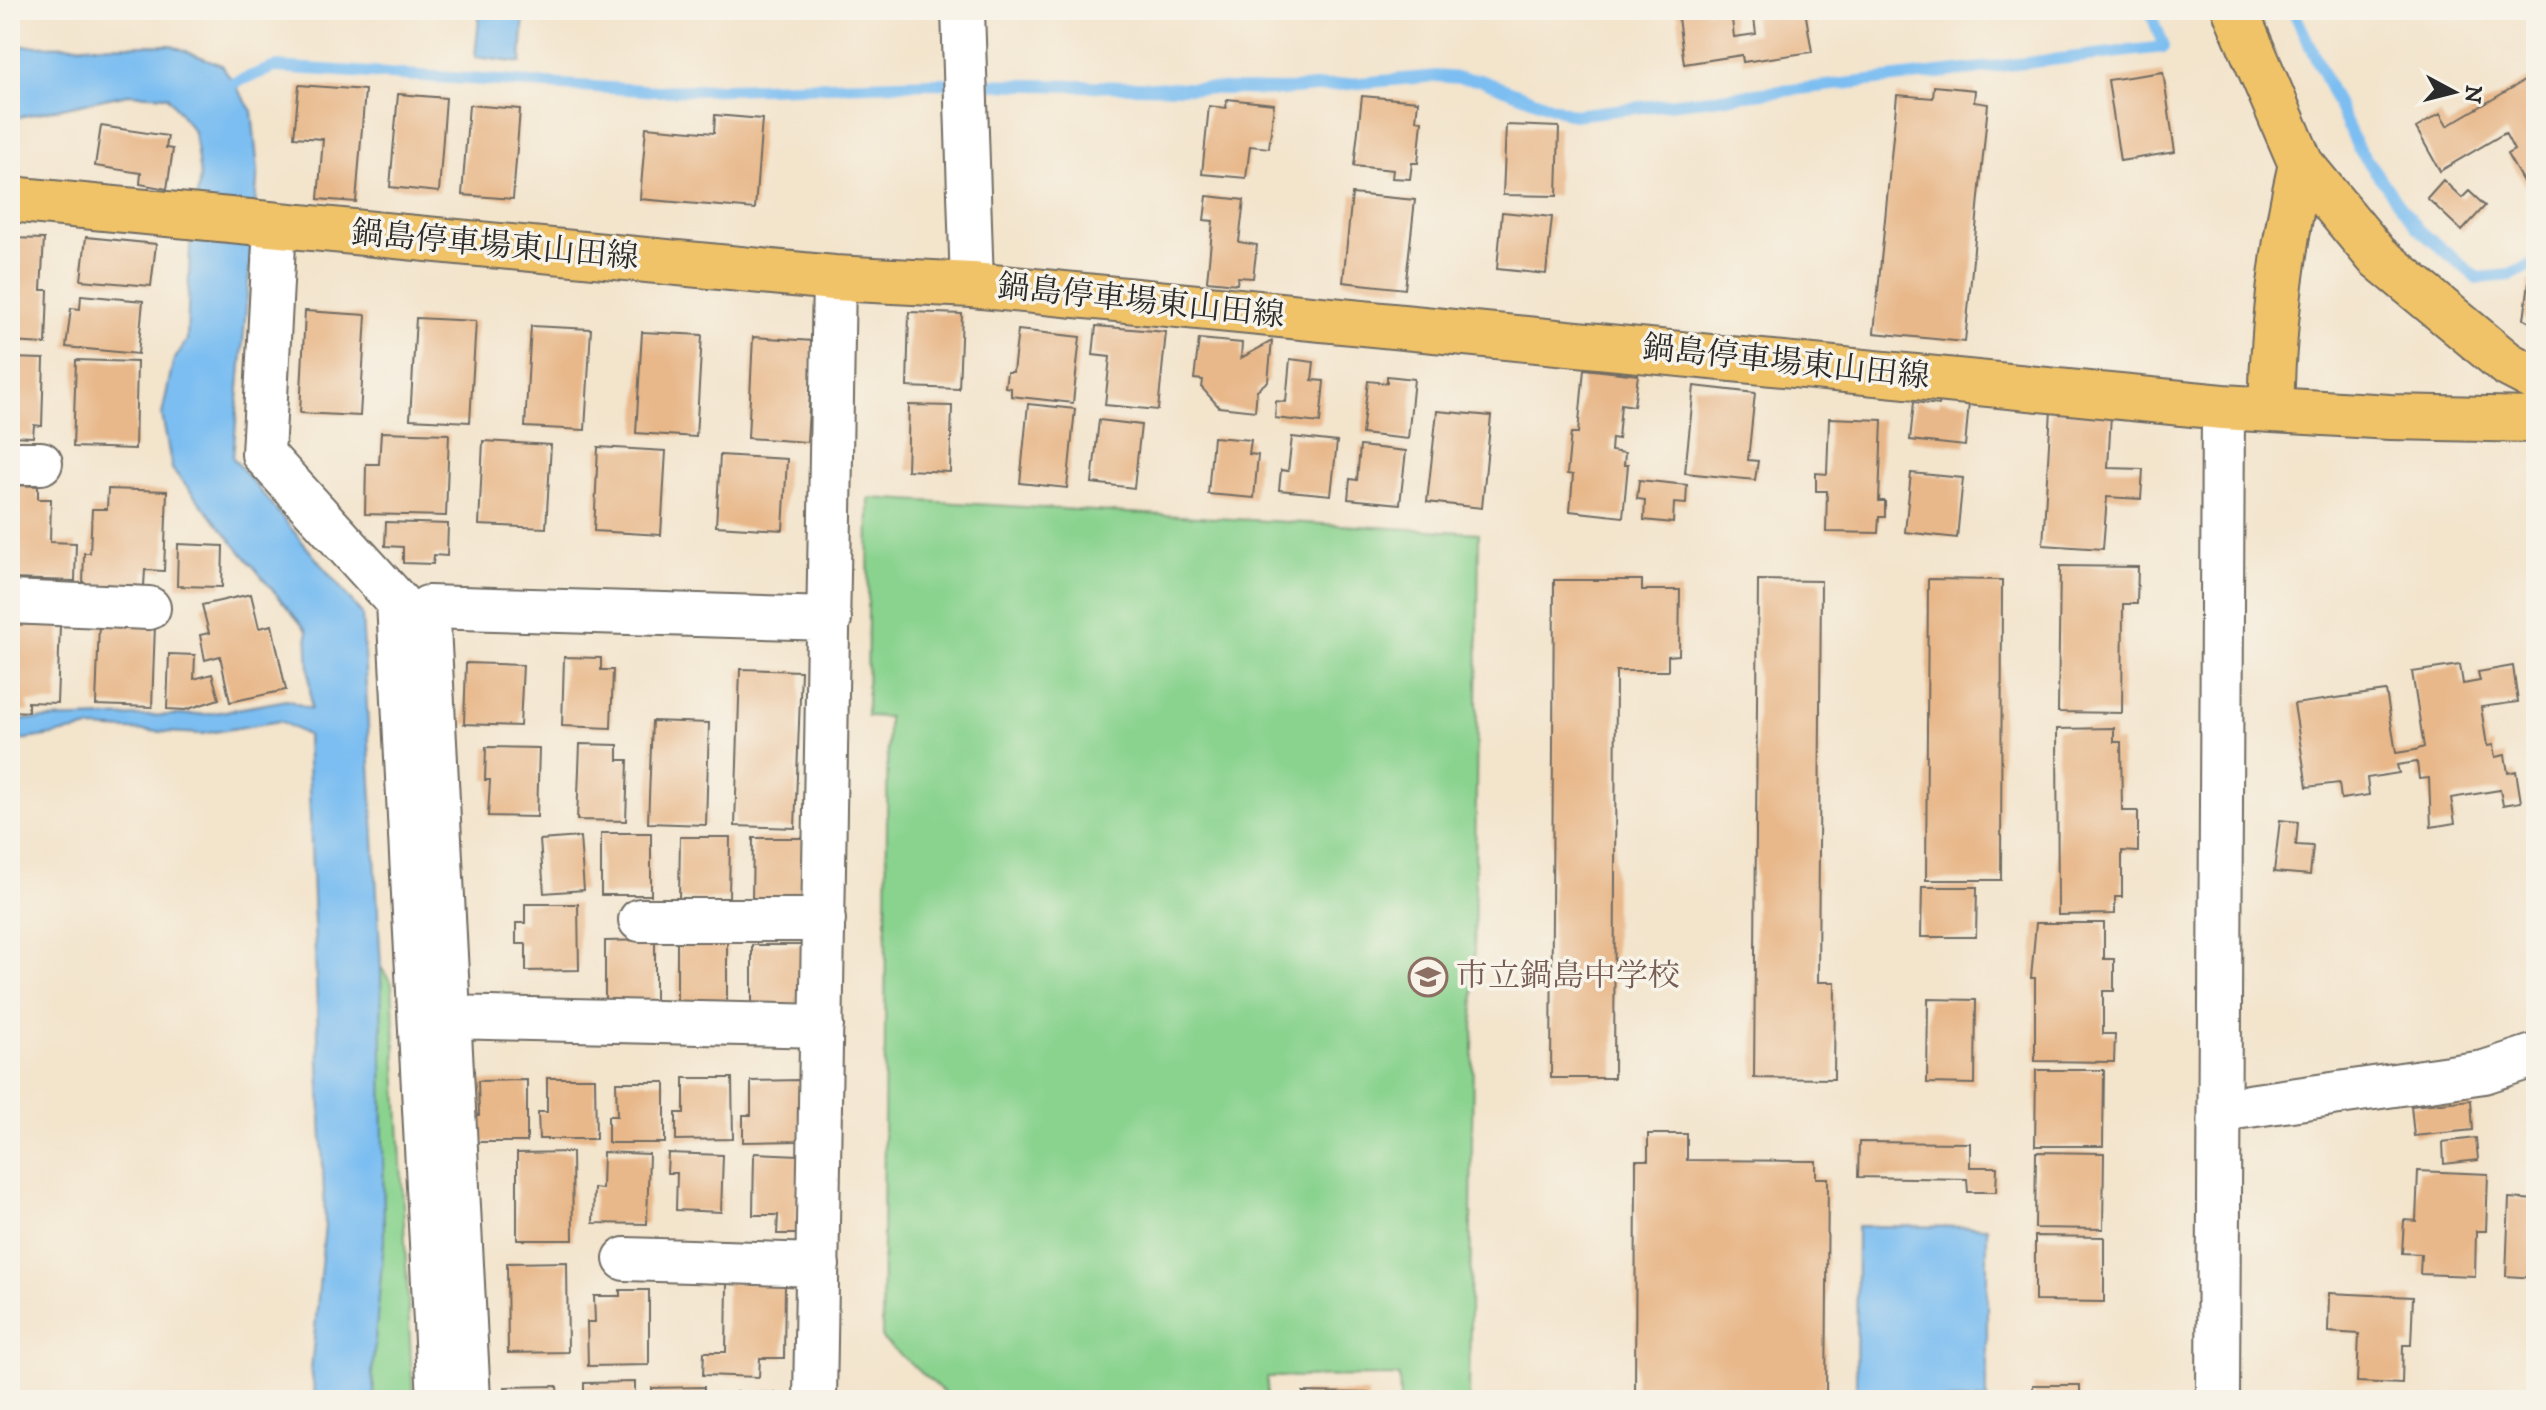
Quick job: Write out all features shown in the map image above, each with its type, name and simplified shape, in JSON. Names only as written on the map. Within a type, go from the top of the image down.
[{"type":"main road","points":[[2235,10],[2301,164],[2377,256],[2507,364],[2536,379]]},
{"type":"main road","points":[[2271,410],[2273,342],[2285,235],[2301,164]]},
{"type":"main road","name":"鍋島停車場東山田線","points":[[10,199],[834,278],[972,285],[2223,407],[2390,417],[2536,420]]},
{"type":"street","points":[[963,10],[972,285]]},
{"type":"street","points":[[268,225],[263,454],[398,602],[439,1400]]},
{"type":"street","points":[[815,1400],[834,278]]},
{"type":"street","points":[[2218,1400],[2223,407]]},
{"type":"street","points":[[10,602],[149,608]]},
{"type":"street","points":[[469,1400],[428,607],[830,619]]},
{"type":"street","points":[[640,920],[824,920]]},
{"type":"street","points":[[450,1017],[822,1026]]},
{"type":"street","points":[[2221,1110],[2484,1072],[2536,1055]]},
{"type":"street","points":[[625,1259],[818,1265]]},
{"type":"green space","points":[[869,498],[1479,533],[1469,1400],[1400,1400],[1399,1376],[1267,1377],[1267,1400],[953,1400],[882,1339],[888,717],[867,716]]},
{"type":"green space","points":[[381,967],[392,984],[413,1400],[375,1400],[372,1373],[384,1240]]},
{"type":"water","points":[[480,10],[524,10],[521,63],[475,57]]},
{"type":"water","points":[[171,45],[222,65],[252,111],[258,170],[233,458],[362,614],[381,967],[384,1240],[372,1373],[375,1400],[316,1400],[311,1370],[325,1224],[307,735],[280,721],[202,734],[92,728],[10,742],[10,720],[209,714],[287,700],[311,709],[307,631],[172,469],[162,415],[173,362],[187,340],[190,246],[200,176],[194,132],[167,96],[128,94],[10,119],[10,46]]},
{"type":"water","points":[[1857,1226],[1987,1227],[1987,1400],[1856,1400]]},
{"type":"building","points":[[1677,10],[1731,10],[1734,37],[1756,34],[1753,10],[1805,10],[1812,52],[1743,62],[1742,55],[1684,64]]},
{"type":"building","points":[[2163,72],[2175,152],[2120,161],[2108,80]]},
{"type":"building","points":[[2536,74],[2536,204],[2507,154],[2514,150],[2505,133],[2440,171],[2416,128],[2440,114],[2447,126]]},
{"type":"building","points":[[299,85],[365,90],[356,202],[318,199],[323,139],[294,137]]},
{"type":"building","points":[[1934,86],[1975,90],[1974,102],[1988,104],[1965,342],[1874,333],[1897,95],[1933,98]]},
{"type":"building","points":[[398,94],[446,98],[439,192],[390,187]]},
{"type":"building","points":[[1362,96],[1418,101],[1416,120],[1422,121],[1418,163],[1412,163],[1410,179],[1392,178],[1393,170],[1354,166]]},
{"type":"building","points":[[1227,99],[1274,104],[1269,148],[1250,146],[1246,178],[1202,174],[1209,106],[1226,108]]},
{"type":"building","points":[[469,105],[520,109],[513,199],[462,195]]},
{"type":"building","points":[[715,115],[762,119],[755,209],[640,199],[646,127],[714,133]]},
{"type":"building","points":[[1506,125],[1559,127],[1557,196],[1503,195]]},
{"type":"building","points":[[101,126],[168,136],[166,148],[173,149],[167,189],[140,184],[141,173],[95,166]]},
{"type":"building","points":[[2443,180],[2462,198],[2469,191],[2485,206],[2462,231],[2427,198]]},
{"type":"building","points":[[1352,194],[1415,200],[1405,289],[1343,282]]},
{"type":"building","points":[[1207,196],[1244,200],[1239,242],[1257,245],[1253,278],[1238,277],[1237,284],[1207,281],[1213,221],[1204,220]]},
{"type":"building","points":[[1502,212],[1552,217],[1546,274],[1497,269]]},
{"type":"building","points":[[86,237],[156,244],[151,286],[81,280]]},
{"type":"building","points":[[10,238],[44,239],[41,290],[48,290],[46,344],[10,342]]},
{"type":"building","points":[[2536,280],[2536,326],[2524,319],[2529,282]]},
{"type":"building","points":[[81,295],[143,301],[138,354],[66,347],[71,308],[80,309]]},
{"type":"building","points":[[305,311],[366,315],[360,416],[300,413]]},
{"type":"building","points":[[909,312],[962,314],[959,389],[907,387]]},
{"type":"building","points":[[416,318],[476,321],[470,422],[410,419]]},
{"type":"building","points":[[531,326],[591,329],[585,430],[525,427]]},
{"type":"building","points":[[1096,326],[1166,332],[1158,410],[1105,405],[1110,357],[1093,355]]},
{"type":"building","points":[[1018,330],[1080,337],[1073,403],[1011,396],[1011,388],[1005,387],[1007,372],[1013,372]]},
{"type":"building","points":[[642,332],[702,335],[696,437],[636,433]]},
{"type":"building","points":[[753,337],[813,341],[807,442],[748,438]]},
{"type":"building","points":[[1199,339],[1242,343],[1241,358],[1272,341],[1268,381],[1257,390],[1255,411],[1219,407],[1202,388],[1203,380],[1194,379]]},
{"type":"building","points":[[10,358],[44,359],[42,426],[34,425],[33,437],[10,436]]},
{"type":"building","points":[[1290,359],[1314,362],[1312,380],[1324,381],[1320,423],[1275,418],[1276,401],[1286,402]]},
{"type":"building","points":[[76,360],[137,362],[135,449],[73,447]]},
{"type":"building","points":[[1584,369],[1638,375],[1634,406],[1621,404],[1618,439],[1612,438],[1611,451],[1625,453],[1624,465],[1628,465],[1623,517],[1570,511],[1573,475],[1567,474],[1571,433],[1578,433]]},
{"type":"building","points":[[1387,376],[1414,379],[1408,439],[1362,434],[1368,381],[1387,383]]},
{"type":"building","points":[[1694,386],[1755,393],[1748,460],[1758,461],[1755,480],[1685,473]]},
{"type":"building","points":[[1940,400],[1969,403],[1965,446],[1910,440],[1914,402],[1939,405]]},
{"type":"building","points":[[1028,404],[1075,409],[1067,488],[1020,483]]},
{"type":"building","points":[[909,405],[952,406],[950,472],[907,470]]},
{"type":"building","points":[[2051,410],[2111,414],[2108,468],[2143,469],[2141,499],[2107,497],[2103,549],[2043,545]]},
{"type":"building","points":[[1437,411],[1491,416],[1482,508],[1427,502]]},
{"type":"building","points":[[1829,418],[1882,420],[1879,501],[1885,501],[1885,517],[1879,517],[1878,533],[1826,532],[1827,491],[1816,491],[1816,473],[1827,474]]},
{"type":"building","points":[[1099,420],[1141,425],[1134,488],[1092,483]]},
{"type":"building","points":[[381,432],[449,434],[446,516],[365,514],[366,464],[379,464]]},
{"type":"building","points":[[1213,437],[1251,440],[1249,454],[1258,455],[1254,498],[1208,494]]},
{"type":"building","points":[[1292,437],[1337,442],[1331,495],[1279,490],[1281,470],[1288,471]]},
{"type":"building","points":[[483,441],[551,445],[546,528],[479,525]]},
{"type":"building","points":[[1360,446],[1406,451],[1400,504],[1348,499],[1350,479],[1357,480]]},
{"type":"building","points":[[598,447],[666,451],[661,535],[594,531]]},
{"type":"building","points":[[720,455],[787,459],[783,530],[716,526]]},
{"type":"building","points":[[1911,473],[1963,478],[1957,538],[1905,532]]},
{"type":"building","points":[[1639,480],[1687,485],[1686,504],[1674,503],[1673,523],[1644,520],[1645,500],[1637,499]]},
{"type":"building","points":[[10,485],[38,486],[38,499],[51,499],[50,542],[76,543],[75,581],[10,579]]},
{"type":"building","points":[[108,489],[167,491],[164,571],[145,570],[144,586],[83,584],[84,553],[90,553],[92,509],[107,509]]},
{"type":"building","points":[[386,522],[448,524],[447,556],[434,555],[433,564],[403,563],[403,547],[385,546]]},
{"type":"building","points":[[178,544],[223,546],[222,587],[177,586]]},
{"type":"building","points":[[2060,566],[2138,567],[2137,604],[2123,604],[2122,713],[2058,712]]},
{"type":"building","points":[[1928,579],[2002,580],[2001,880],[1926,880]]},
{"type":"building","points":[[1554,580],[1642,580],[1642,590],[1680,590],[1679,655],[1668,656],[1668,671],[1616,671],[1614,1078],[1551,1078]]},
{"type":"building","points":[[1758,580],[1821,581],[1818,982],[1835,982],[1834,1079],[1754,1078]]},
{"type":"building","points":[[251,594],[259,628],[272,625],[286,690],[230,702],[220,656],[205,660],[200,635],[209,633],[202,605]]},
{"type":"building","points":[[99,623],[155,625],[152,707],[96,705]]},
{"type":"building","points":[[10,624],[60,625],[57,703],[28,702],[28,712],[10,711]]},
{"type":"building","points":[[169,654],[195,655],[194,679],[212,674],[219,699],[185,710],[167,709]]},
{"type":"building","points":[[564,657],[601,658],[601,670],[613,670],[611,728],[562,726]]},
{"type":"building","points":[[466,663],[523,665],[520,726],[464,724]]},
{"type":"building","points":[[2460,665],[2463,684],[2480,681],[2478,672],[2513,666],[2518,702],[2481,707],[2487,746],[2493,745],[2495,757],[2505,755],[2508,773],[2516,771],[2521,802],[2503,805],[2500,790],[2451,798],[2455,823],[2431,827],[2429,778],[2419,779],[2417,762],[2397,765],[2399,773],[2367,778],[2369,795],[2341,799],[2339,783],[2307,787],[2294,704],[2386,691],[2396,753],[2415,750],[2424,747],[2412,672]]},
{"type":"building","points":[[740,669],[801,671],[795,828],[735,826]]},
{"type":"building","points":[[652,721],[709,723],[706,825],[648,823]]},
{"type":"building","points":[[2114,728],[2114,742],[2121,742],[2122,811],[2138,811],[2138,852],[2122,851],[2122,897],[2115,897],[2115,914],[2058,915],[2057,729]]},
{"type":"building","points":[[580,744],[618,745],[618,760],[628,760],[626,821],[577,820]]},
{"type":"building","points":[[486,747],[539,748],[537,817],[488,816],[490,780],[485,780]]},
{"type":"building","points":[[2280,820],[2298,822],[2296,845],[2313,846],[2310,875],[2274,872]]},
{"type":"building","points":[[601,833],[651,833],[651,895],[601,895]]},
{"type":"building","points":[[580,837],[584,890],[544,893],[540,840]]},
{"type":"building","points":[[680,837],[730,837],[729,899],[679,899]]},
{"type":"building","points":[[753,838],[803,838],[802,900],[752,900]]},
{"type":"building","points":[[1922,887],[1977,887],[1976,937],[1921,937]]},
{"type":"building","points":[[525,904],[578,904],[579,970],[526,971],[526,944],[516,944],[516,923],[525,923]]},
{"type":"building","points":[[2036,923],[2104,923],[2104,959],[2114,959],[2114,991],[2103,991],[2103,1034],[2115,1034],[2114,1062],[2035,1061],[2035,978],[2031,978]]},
{"type":"building","points":[[655,940],[655,1003],[605,1003],[605,941]]},
{"type":"building","points":[[677,942],[727,942],[727,1004],[677,1004]]},
{"type":"building","points":[[752,945],[802,945],[802,1007],[752,1006]]},
{"type":"building","points":[[1928,999],[1976,1000],[1975,1084],[1927,1083]]},
{"type":"building","points":[[2036,1070],[2104,1070],[2103,1146],[2035,1146]]},
{"type":"building","points":[[547,1078],[595,1078],[596,1139],[539,1139],[538,1112],[547,1112]]},
{"type":"building","points":[[684,1078],[732,1078],[733,1139],[676,1140],[676,1113],[684,1113]]},
{"type":"building","points":[[527,1080],[527,1142],[471,1142],[470,1115],[479,1115],[478,1081]]},
{"type":"building","points":[[799,1080],[800,1141],[743,1142],[743,1115],[751,1115],[751,1081]]},
{"type":"building","points":[[616,1082],[665,1082],[665,1143],[608,1143],[608,1116],[617,1116]]},
{"type":"building","points":[[2471,1100],[2473,1130],[2414,1136],[2411,1106]]},
{"type":"building","points":[[1648,1134],[1687,1134],[1687,1160],[1816,1161],[1816,1178],[1828,1178],[1826,1400],[1635,1400],[1636,1160],[1648,1160]]},
{"type":"building","points":[[2476,1138],[2478,1160],[2444,1164],[2443,1142]]},
{"type":"building","points":[[1859,1142],[1970,1143],[1970,1167],[1997,1167],[1996,1192],[1968,1192],[1967,1179],[1858,1177]]},
{"type":"building","points":[[572,1152],[573,1240],[517,1240],[517,1153]]},
{"type":"building","points":[[603,1152],[649,1154],[647,1224],[593,1223],[594,1188],[602,1189]]},
{"type":"building","points":[[2036,1152],[2104,1153],[2103,1229],[2035,1228]]},
{"type":"building","points":[[668,1153],[723,1155],[721,1212],[676,1210],[677,1173],[667,1173]]},
{"type":"building","points":[[754,1153],[799,1155],[796,1234],[777,1234],[778,1215],[753,1215]]},
{"type":"building","points":[[2418,1171],[2488,1174],[2486,1231],[2476,1231],[2475,1276],[2420,1274],[2421,1254],[2402,1253],[2404,1220],[2416,1221]]},
{"type":"building","points":[[2509,1198],[2536,1200],[2536,1278],[2506,1276]]},
{"type":"building","points":[[2035,1236],[2104,1237],[2104,1302],[2035,1301]]},
{"type":"building","points":[[567,1262],[568,1352],[508,1353],[507,1263]]},
{"type":"building","points":[[727,1283],[785,1284],[784,1358],[760,1358],[759,1377],[703,1375],[704,1352],[726,1352]]},
{"type":"building","points":[[620,1290],[649,1290],[649,1365],[588,1366],[587,1322],[595,1322],[594,1296],[620,1296]]},
{"type":"building","points":[[2329,1293],[2413,1297],[2411,1345],[2403,1345],[2402,1384],[2357,1382],[2359,1334],[2328,1332]]},
{"type":"building","points":[[2533,1353],[2536,1400],[2526,1400],[2527,1391],[2532,1392]]},
{"type":"building","points":[[635,1382],[635,1400],[584,1400],[584,1383]]},
{"type":"building","points":[[2033,1385],[2080,1385],[2080,1400],[2033,1400]]},
{"type":"building","points":[[557,1386],[558,1400],[506,1400],[505,1387]]},
{"type":"building","points":[[704,1387],[704,1400],[652,1400],[652,1388]]},
{"type":"building","points":[[737,1392],[775,1393],[775,1400],[736,1400]]},
{"type":"building","points":[[1303,1392],[1368,1393],[1368,1400],[1303,1400]]},
{"type":"waterway","points":[[220,88],[275,67],[658,91],[934,83],[1282,90],[1437,76],[1481,80],[1573,115],[2164,47],[2150,10]]},
{"type":"waterway","points":[[2293,10],[2358,148],[2417,228],[2477,278],[2510,275],[2536,263]]},
{"type":"place","name":"市立鍋島中学校","points":[[1428,977]]}]
